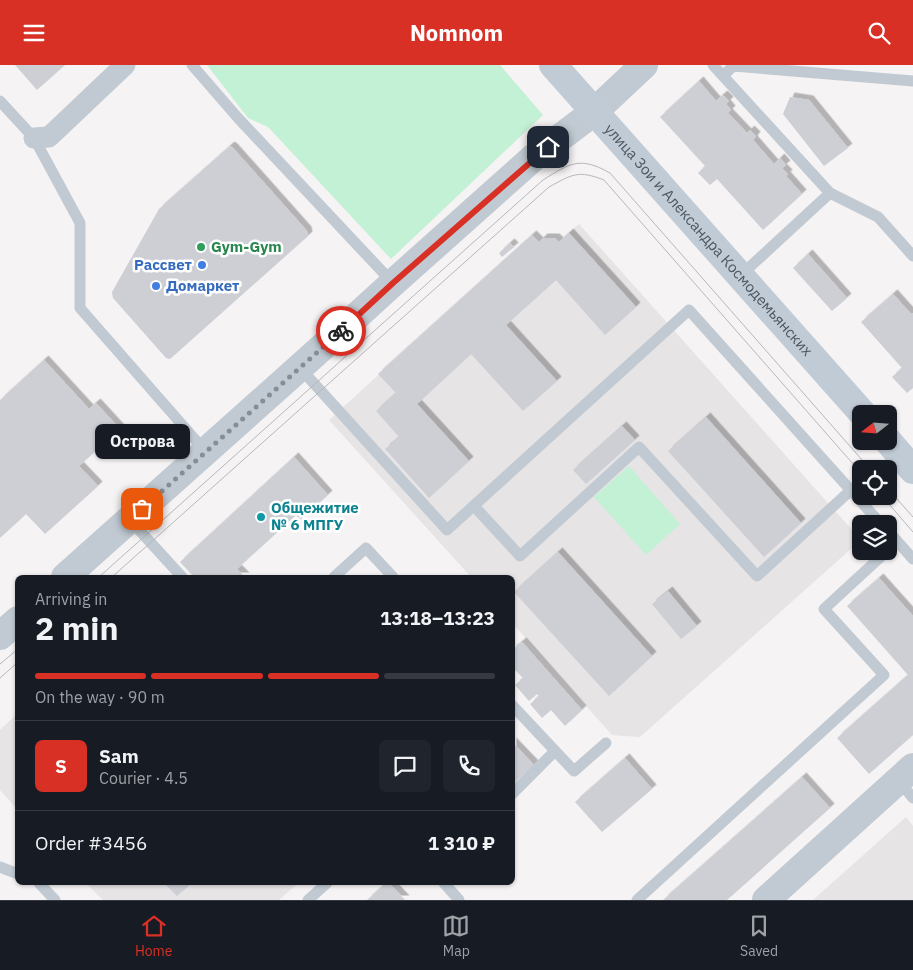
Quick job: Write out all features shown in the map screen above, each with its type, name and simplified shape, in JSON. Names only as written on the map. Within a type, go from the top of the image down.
[{"type":"main road","name":"улица Зои и Александра Космодемьянских","points":[[554,65],[855,405]]},
{"type":"main road","points":[[896,450],[913,470]]},
{"type":"street","points":[[34,138],[49,137],[125,65]]},
{"type":"street","points":[[67,575],[533,158],[594,112],[644,65]]},
{"type":"street","points":[[0,636],[15,624]]},
{"type":"street","points":[[766,900],[908,782]]},
{"type":"lane","points":[[192,65],[268,151],[393,283]]},
{"type":"lane","points":[[713,65],[830,193],[878,217],[913,256]]},
{"type":"lane","points":[[722,76],[733,66],[913,81]]},
{"type":"lane","points":[[0,101],[34,138],[80,223],[80,309],[206,452]]},
{"type":"lane","points":[[740,276],[830,193]]},
{"type":"lane","points":[[300,368],[447,530],[689,310],[873,515]]},
{"type":"lane","points":[[474,505],[520,556],[640,447],[757,576],[851,490]]},
{"type":"lane","points":[[130,520],[180,575]]},
{"type":"lane","points":[[898,542],[913,559]]},
{"type":"lane","points":[[336,575],[366,549],[391,575]]},
{"type":"lane","points":[[637,900],[884,675],[824,609],[878,560]]},
{"type":"lane","points":[[515,708],[574,771],[606,743]]},
{"type":"lane","points":[[515,791],[555,751]]},
{"type":"lane","points":[[0,867],[15,873]]},
{"type":"lane","points":[[40,885],[55,900]]},
{"type":"lane","points":[[308,900],[325,885]]},
{"type":"lane","points":[[446,885],[459,900]]},
{"type":"shaded area","points":[[579,224],[852,530],[852,548],[640,737],[612,735],[515,626],[515,575],[469,575],[329,420],[532,235],[539,242],[543,238],[555,238],[559,242]]},
{"type":"shaded area","points":[[15,716],[15,807],[0,790],[0,730]]},
{"type":"shaded area","points":[[906,817],[913,826],[913,900],[813,900]]},
{"type":"shaded area","points":[[88,885],[296,885],[279,900],[103,900]]},
{"type":"green space","points":[[207,65],[500,65],[543,115],[391,259],[268,127],[248,118]]},
{"type":"green space","points":[[629,466],[680,524],[646,555],[594,497]]},
{"type":"building","points":[[15,65],[65,65],[37,90]]},
{"type":"building","points":[[699,81],[716,101],[723,95],[729,101],[726,104],[731,110],[728,113],[747,133],[750,130],[756,136],[753,140],[774,164],[780,158],[786,165],[782,168],[788,174],[786,176],[802,194],[763,230],[717,179],[710,185],[698,173],[705,166],[660,117]]},
{"type":"building","points":[[790,97],[809,100],[848,148],[824,166],[783,114]]},
{"type":"building","name":"Рассвет","points":[[230,146],[307,231],[308,236],[170,359],[166,358],[113,298],[112,292],[159,209]]},
{"type":"building","points":[[569,233],[636,307],[605,335],[556,280],[506,325],[557,381],[523,411],[471,354],[417,404],[469,461],[429,498],[385,449],[399,437],[376,411],[396,393],[378,374],[532,235],[539,242],[543,238],[555,238],[559,242]]},
{"type":"building","points":[[510,243],[514,247],[502,257],[499,253]]},
{"type":"building","points":[[808,254],[847,298],[832,311],[793,268]]},
{"type":"building","points":[[893,294],[911,314],[913,313],[913,388],[907,393],[892,377],[902,368],[861,322]]},
{"type":"building","points":[[44,360],[89,409],[96,403],[120,429],[79,466],[98,486],[45,534],[26,514],[0,538],[0,400]]},
{"type":"building","points":[[706,417],[801,523],[764,557],[668,451]]},
{"type":"building","points":[[622,426],[635,440],[586,484],[573,470]]},
{"type":"building","name":"Общежитие № 6 МПГУ","points":[[294,457],[328,495],[300,520],[296,515],[237,569],[243,575],[192,575],[180,562]]},
{"type":"building","points":[[558,552],[652,656],[609,696],[515,591]]},
{"type":"building","points":[[879,578],[913,616],[913,735],[869,774],[837,738],[908,675],[847,606]]},
{"type":"building","points":[[668,591],[697,626],[681,639],[652,604]]},
{"type":"building","points":[[522,642],[582,710],[565,726],[551,710],[542,718],[530,704],[539,696],[537,694],[529,701],[515,685],[523,678],[515,670],[515,648]]},
{"type":"building","points":[[515,745],[534,765],[515,782]]},
{"type":"building","points":[[625,758],[652,789],[602,832],[575,802]]},
{"type":"building","points":[[802,777],[830,808],[727,900],[663,900]]},
{"type":"building","points":[[166,885],[190,885],[177,896]]},
{"type":"building","points":[[384,885],[391,885],[405,900],[367,900]]},
{"type":"tram line","points":[[101,575],[543,180],[561,169],[575,164],[591,165],[610,173],[862,460]]},
{"type":"tram line","points":[[114,575],[549,187],[570,176],[582,174],[604,180],[852,463]]},
{"type":"tram line","points":[[897,499],[913,517]]},
{"type":"tram line","points":[[890,505],[913,532]]},
{"type":"tram line","points":[[0,664],[15,652]]},
{"type":"tram line","points":[[0,678],[15,665]]},
{"type":"way so far","points":[[142,509],[341,331]]},
{"type":"place","name":"Gym-Gym","points":[[201,247]]},
{"type":"place","name":"Рассвет","points":[[202,265]]},
{"type":"place","name":"Домаркет","points":[[156,286]]},
{"type":"place","name":"Острова","points":[[142,509]]},
{"type":"place","name":"Общежитие № 6 МПГУ","points":[[261,517]]},
{"type":"route","points":[[341,331],[533,158],[548,147]]}]
